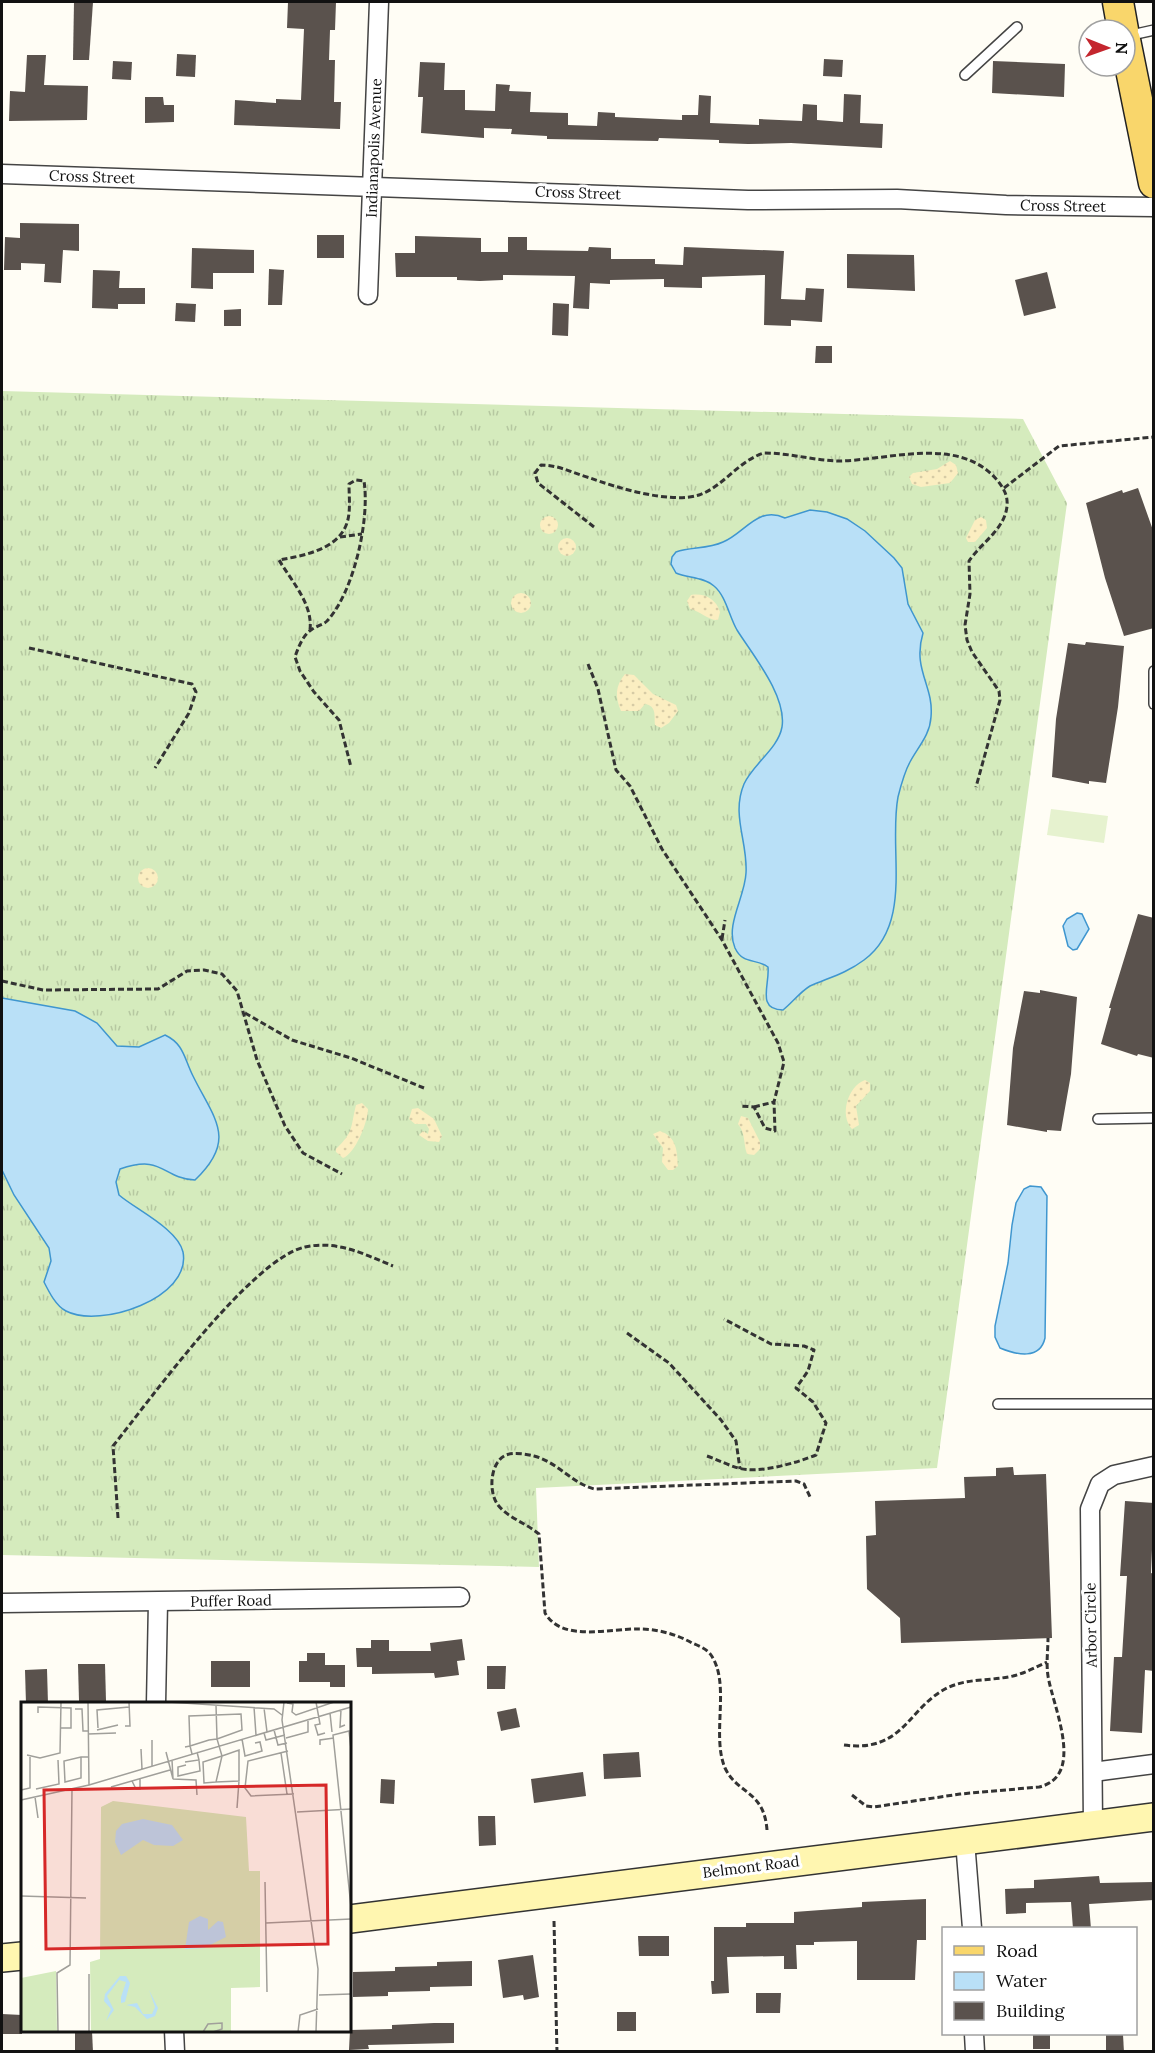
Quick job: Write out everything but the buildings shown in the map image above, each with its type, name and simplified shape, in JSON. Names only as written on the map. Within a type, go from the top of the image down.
[{"type":"main road","points":[[1118,2],[1121,18]]},
{"type":"main road","points":[[1133,78],[1154,183]]},
{"type":"main road","name":"Belmont Road","points":[[351,1919],[1154,1817]]},
{"type":"main road","points":[[2,1958],[21,1956]]},
{"type":"street","name":"Indianapolis Avenue","points":[[368,295],[379,2]]},
{"type":"street","name":"Cross Street","points":[[2,174],[748,200],[897,199],[1006,205],[1154,207]]},
{"type":"street","name":"Arbor Circle","points":[[1093,1824],[1090,1509],[1100,1484],[1114,1475],[1154,1466]]},
{"type":"street","name":"Puffer Road","points":[[2,1603],[460,1597]]},
{"type":"street","points":[[156,1702],[158,1602]]},
{"type":"street","points":[[1093,1772],[1154,1764]]},
{"type":"street","points":[[965,1841],[972,1927]]},
{"type":"street","points":[[174,2032],[175,2052]]},
{"type":"street","points":[[974,2035],[975,2052]]},
{"type":"lane","points":[[965,75],[1017,27]]},
{"type":"lane","points":[[1137,35],[1154,30]]},
{"type":"lane","points":[[1154,671],[1154,704]]},
{"type":"lane","points":[[1098,1119],[1154,1118]]},
{"type":"lane","points":[[998,1404],[1154,1404]]},
{"type":"path","points":[[1004,488],[1059,446],[1154,437]]},
{"type":"path","points":[[594,527],[538,483],[535,473],[541,465],[555,465],[619,487],[673,497],[697,495],[713,488],[754,457],[764,453],[836,461],[910,453],[940,454],[968,460],[991,473],[1004,488],[1008,498],[1004,519],[969,561],[970,594],[965,625],[972,652],[999,691],[1000,700],[976,787]]},
{"type":"path","points":[[310,630],[327,622],[352,574],[362,534],[367,495],[364,481],[356,480],[349,484],[350,514],[339,537]]},
{"type":"path","points":[[351,767],[339,720],[314,692],[300,671],[295,657],[297,649],[310,630],[311,619],[307,605],[279,560],[310,555],[339,537],[362,534]]},
{"type":"path","points":[[29,648],[192,684],[196,692],[189,713],[155,768]]},
{"type":"path","points":[[588,664],[598,689],[616,770],[642,807],[662,849],[722,940],[778,1043],[784,1062],[774,1102],[775,1131],[765,1128],[754,1107]]},
{"type":"path","points":[[722,940],[725,920]]},
{"type":"path","points":[[2,981],[43,990],[158,989],[187,971],[204,970],[222,974],[237,991],[257,1060],[285,1126],[303,1153],[342,1174]]},
{"type":"path","points":[[244,1012],[292,1040],[351,1058],[424,1088]]},
{"type":"path","points":[[740,1106],[754,1107],[774,1102]]},
{"type":"path","points":[[118,1518],[113,1446],[214,1320],[258,1276],[287,1255],[303,1247],[326,1244],[347,1247],[393,1266]]},
{"type":"path","points":[[707,1456],[740,1469],[757,1470],[794,1464],[816,1455],[826,1424],[813,1402],[796,1388],[808,1371],[814,1350],[804,1346],[771,1344],[724,1319]]},
{"type":"path","points":[[627,1334],[669,1363],[721,1420],[736,1441],[740,1469]]},
{"type":"path","points":[[767,1830],[765,1809],[726,1769],[722,1754],[718,1666],[709,1652],[686,1639],[661,1631],[640,1629],[572,1631],[561,1628],[549,1620],[545,1613],[539,1534],[529,1525],[507,1514],[496,1504],[492,1493],[493,1477],[497,1463],[506,1455],[519,1454],[548,1461],[578,1482],[594,1489],[796,1481],[804,1484],[811,1498]]},
{"type":"path","points":[[852,1795],[866,1806],[874,1807],[1050,1784],[1059,1778],[1063,1753],[1060,1714],[1053,1696],[1047,1662],[1048,1638]]},
{"type":"path","points":[[844,1745],[866,1745],[885,1740],[904,1729],[935,1696],[967,1680],[1015,1676],[1047,1662]]},
{"type":"path","points":[[554,1921],[557,2052]]},
{"type":"green space","points":[[2,391],[1023,419],[1067,503],[937,1468],[536,1488],[539,1567],[2,1555]]},
{"type":"green space","points":[[1051,809],[1108,816],[1104,843],[1047,835]]},
{"type":"sand","points":[[950,461],[956,465],[958,473],[950,483],[921,487],[912,484],[909,477],[913,473],[937,469]]},
{"type":"sand","points":[[545,516],[553,516],[558,521],[556,532],[545,534],[540,529],[540,521]]},
{"type":"sand","points":[[981,517],[986,520],[987,528],[975,542],[968,542],[966,538],[975,520]]},
{"type":"sand","points":[[567,538],[573,541],[576,547],[573,553],[567,556],[561,553],[558,547],[561,541]]},
{"type":"sand","points":[[521,593],[528,596],[531,603],[528,610],[521,613],[514,610],[511,603],[514,596]]},
{"type":"sand","points":[[691,595],[701,595],[713,600],[720,612],[718,620],[690,609],[687,601]]},
{"type":"sand","points":[[625,674],[634,675],[653,694],[676,705],[678,711],[669,723],[661,728],[655,725],[653,709],[645,704],[639,711],[621,711],[617,692],[619,683]]},
{"type":"sand","points":[[148,868],[155,871],[158,878],[155,885],[148,888],[141,885],[138,878],[141,871]]},
{"type":"sand","points":[[865,1080],[870,1083],[870,1091],[856,1106],[859,1125],[852,1129],[846,1116],[847,1102],[854,1088]]},
{"type":"sand","points":[[362,1103],[368,1109],[363,1129],[352,1150],[343,1158],[336,1152],[336,1149],[349,1133],[356,1105]]},
{"type":"sand","points":[[418,1108],[434,1119],[442,1136],[439,1142],[428,1141],[419,1135],[423,1131],[428,1134],[429,1129],[426,1124],[415,1124],[409,1119],[412,1109]]},
{"type":"sand","points":[[741,1116],[748,1118],[760,1142],[760,1149],[754,1155],[747,1154],[738,1124]]},
{"type":"sand","points":[[660,1131],[670,1137],[675,1145],[678,1166],[673,1170],[668,1170],[662,1162],[663,1148],[653,1134]]},
{"type":"water","points":[[810,510],[827,512],[847,519],[865,531],[902,568],[908,604],[923,633],[920,657],[931,706],[931,717],[926,735],[906,770],[898,797],[896,884],[889,926],[879,945],[858,965],[810,986],[783,1010],[775,1009],[767,1001],[768,967],[746,959],[738,953],[732,930],[746,873],[745,850],[739,818],[740,795],[748,777],[780,735],[782,715],[779,702],[767,676],[737,630],[718,590],[710,583],[676,573],[671,564],[676,552],[723,542],[759,518],[775,515],[785,518]]},
{"type":"water","points":[[1077,913],[1082,914],[1089,929],[1077,949],[1073,950],[1068,946],[1063,926],[1067,919]]},
{"type":"water","points":[[2,998],[75,1011],[97,1023],[117,1046],[139,1047],[165,1035],[183,1052],[214,1117],[219,1140],[216,1152],[208,1166],[195,1180],[175,1175],[154,1165],[134,1165],[120,1169],[116,1182],[119,1195],[173,1235],[183,1252],[182,1268],[173,1283],[159,1296],[141,1306],[100,1316],[81,1316],[59,1306],[44,1282],[51,1261],[49,1248],[14,1195],[2,1170]]},
{"type":"water","points":[[1030,1186],[1041,1187],[1047,1196],[1045,1338],[1038,1350],[1033,1353],[1020,1354],[1000,1348],[995,1337],[995,1326],[1008,1263],[1016,1203],[1024,1189]]}]
